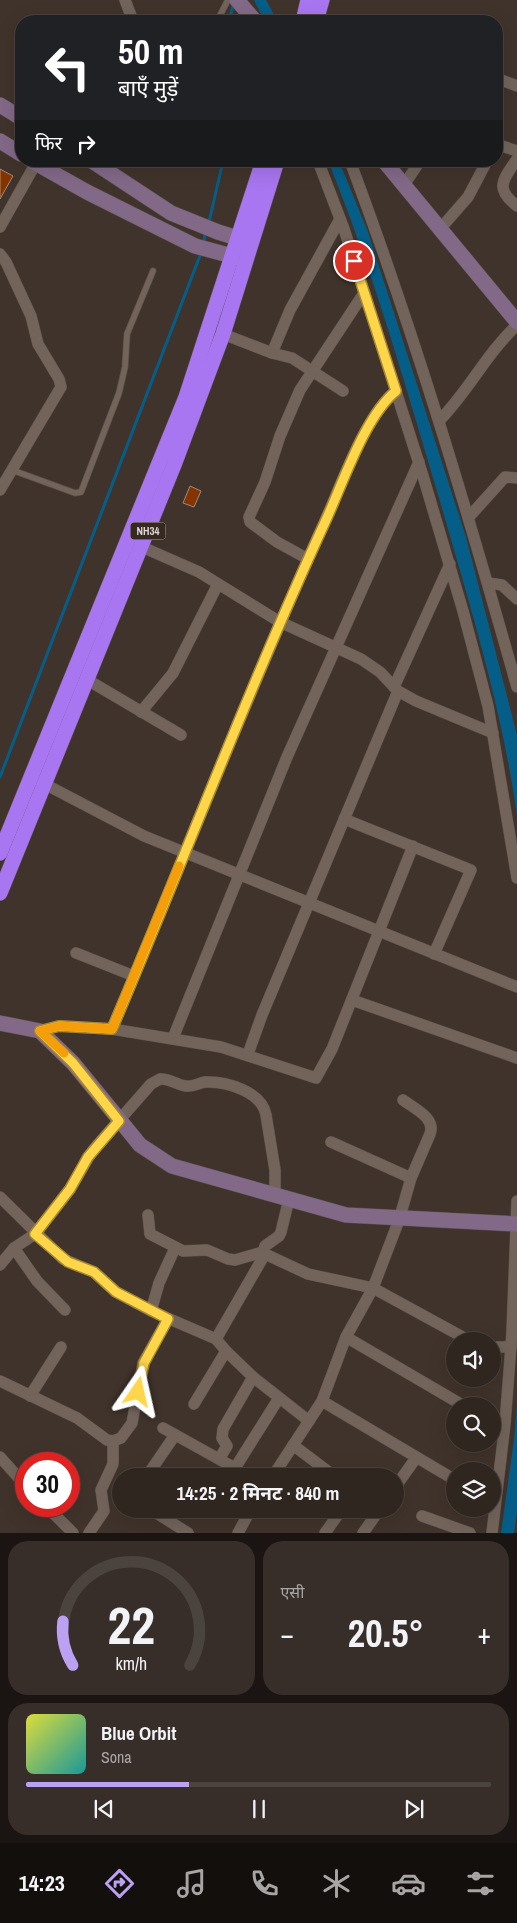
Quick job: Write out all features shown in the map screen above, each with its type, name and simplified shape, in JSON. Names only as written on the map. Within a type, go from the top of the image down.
[{"type":"highway","points":[[305,15],[309,1]]},
{"type":"highway","points":[[309,1],[314,15]]},
{"type":"highway","name":"NH34","points":[[0,853],[29,777],[186,397],[260,167]]},
{"type":"highway","name":"NH34","points":[[0,893],[86,678],[142,547],[223,334],[276,167]]},
{"type":"street","points":[[125,0],[131,15]]},
{"type":"street","points":[[237,0],[250,15]]},
{"type":"street","points":[[503,81],[517,86]]},
{"type":"street","points":[[0,105],[15,114]]},
{"type":"street","points":[[0,141],[15,150]]},
{"type":"street","points":[[503,146],[517,151]]},
{"type":"street","points":[[517,160],[505,178],[502,187],[503,192],[517,206]]},
{"type":"street","points":[[0,227],[31,167]]},
{"type":"street","points":[[43,167],[87,192],[195,246],[247,260]]},
{"type":"street","points":[[101,167],[171,213],[218,232],[253,243]]},
{"type":"street","points":[[320,167],[340,219],[450,564],[493,733],[517,878]]},
{"type":"street","points":[[352,167],[416,346],[440,420],[517,687]]},
{"type":"street","points":[[389,167],[517,323],[499,343],[460,399],[440,420]]},
{"type":"street","points":[[404,185],[416,167]]},
{"type":"street","points":[[440,229],[468,197],[484,167]]},
{"type":"street","points":[[272,353],[290,310],[340,219]]},
{"type":"street","points":[[0,254],[6,262],[31,316],[38,344],[60,383],[58,394],[0,490]]},
{"type":"street","points":[[308,559],[277,542],[250,522],[249,517],[265,482],[280,436],[300,390],[364,293]]},
{"type":"street","points":[[223,334],[272,353],[292,358],[343,391]]},
{"type":"street","points":[[112,1029],[280,622],[308,559],[367,430],[389,396],[396,391]]},
{"type":"street","points":[[173,1038],[238,875],[335,647],[419,462]]},
{"type":"street","points":[[469,516],[505,477],[517,478]]},
{"type":"street","points":[[142,547],[218,584],[280,622],[361,659],[380,672],[396,689],[493,733]]},
{"type":"street","points":[[248,1054],[396,689],[450,564]]},
{"type":"street","points":[[142,712],[181,661],[218,584]]},
{"type":"street","points":[[488,584],[502,584],[517,598]]},
{"type":"street","points":[[86,678],[182,735]]},
{"type":"street","points":[[29,777],[45,783],[144,836],[517,988]]},
{"type":"street","points":[[344,819],[471,870],[434,954]]},
{"type":"street","points":[[0,1023],[40,1031],[59,1026],[112,1029],[221,1046],[316,1078],[332,1049],[413,846]]},
{"type":"street","points":[[76,953],[134,976]]},
{"type":"street","points":[[352,1000],[517,1058]]},
{"type":"street","points":[[40,1031],[73,1063],[140,1145],[172,1166],[346,1215],[399,1220],[516,1224]]},
{"type":"street","points":[[0,1265],[14,1248],[35,1234],[70,1189],[88,1157],[151,1084],[160,1079],[186,1086],[206,1082],[217,1083],[252,1094],[265,1108],[275,1170],[282,1197],[279,1236],[265,1246],[264,1253],[216,1339]]},
{"type":"street","points":[[278,1468],[322,1401],[346,1337],[373,1288],[399,1220],[411,1178],[432,1127],[429,1120],[403,1100]]},
{"type":"street","points":[[331,1142],[411,1178]]},
{"type":"street","points":[[0,1197],[22,1216],[35,1234],[68,1262],[94,1272],[116,1292],[151,1311],[216,1339],[253,1377],[309,1421]]},
{"type":"street","points":[[500,1462],[511,1347],[517,1201]]},
{"type":"street","points":[[148,1214],[150,1234],[175,1248],[183,1251],[207,1250],[235,1260],[264,1253],[308,1274],[373,1288],[454,1332]]},
{"type":"street","points":[[14,1248],[37,1281],[65,1310]]},
{"type":"street","points":[[151,1311],[159,1283],[175,1248]]},
{"type":"street","points":[[0,1381],[77,1418],[107,1440],[113,1441],[121,1438],[132,1423],[144,1363],[168,1319]]},
{"type":"street","points":[[346,1337],[449,1397]]},
{"type":"street","points":[[501,1346],[511,1347]]},
{"type":"street","points":[[30,1396],[60,1347]]},
{"type":"street","points":[[194,1404],[226,1351]]},
{"type":"street","points":[[219,1459],[227,1446],[222,1438],[223,1429],[253,1377]]},
{"type":"street","points":[[163,1428],[230,1467],[237,1466],[279,1398]]},
{"type":"street","points":[[322,1401],[446,1475]]},
{"type":"street","points":[[152,1468],[175,1435]]},
{"type":"street","points":[[89,1533],[104,1511],[101,1490],[112,1464],[113,1441]]},
{"type":"street","points":[[293,1446],[323,1468]]},
{"type":"street","points":[[0,1457],[15,1474]]},
{"type":"street","points":[[404,1475],[416,1458]]},
{"type":"street","points":[[422,1516],[470,1533]]},
{"type":"street","points":[[57,1517],[73,1533]]},
{"type":"street","points":[[492,1533],[493,1517]]},
{"type":"street","points":[[163,1518],[181,1531]]},
{"type":"street","points":[[238,1533],[246,1518]]},
{"type":"street","points":[[325,1533],[336,1518]]},
{"type":"street","points":[[363,1533],[374,1518]]},
{"type":"lane","points":[[220,15],[228,0]]},
{"type":"lane","points":[[12,470],[76,493],[81,492],[119,393],[125,367],[127,334],[153,270]]},
{"type":"water","points":[[330,167],[341,167],[368,232],[466,537],[517,735],[517,816],[511,775],[494,695],[462,577],[388,328]]},
{"type":"water","points":[[517,1404],[517,1511],[514,1533],[501,1533],[514,1439]]},
{"type":"building","points":[[0,169],[13,176],[0,199]]},
{"type":"building","points":[[190,486],[201,491],[194,507],[183,503]]},
{"type":"waterway","points":[[260,0],[268,15]]},
{"type":"waterway","points":[[231,15],[234,2]]},
{"type":"waterway","points":[[209,222],[222,167]]},
{"type":"waterway","points":[[203,244],[206,231]]},
{"type":"waterway","points":[[0,777],[201,253]]},
{"type":"slow traffic","points":[[64,1053],[40,1031],[59,1026],[112,1029],[179,866]]},
{"type":"route","points":[[138,1392],[144,1363],[168,1319],[116,1292],[94,1272],[63,1259],[35,1234],[70,1189],[83,1164],[93,1150],[119,1121],[73,1063],[40,1031],[59,1026],[112,1029],[214,787],[280,622],[367,430],[389,396],[396,391],[354,261]]}]
